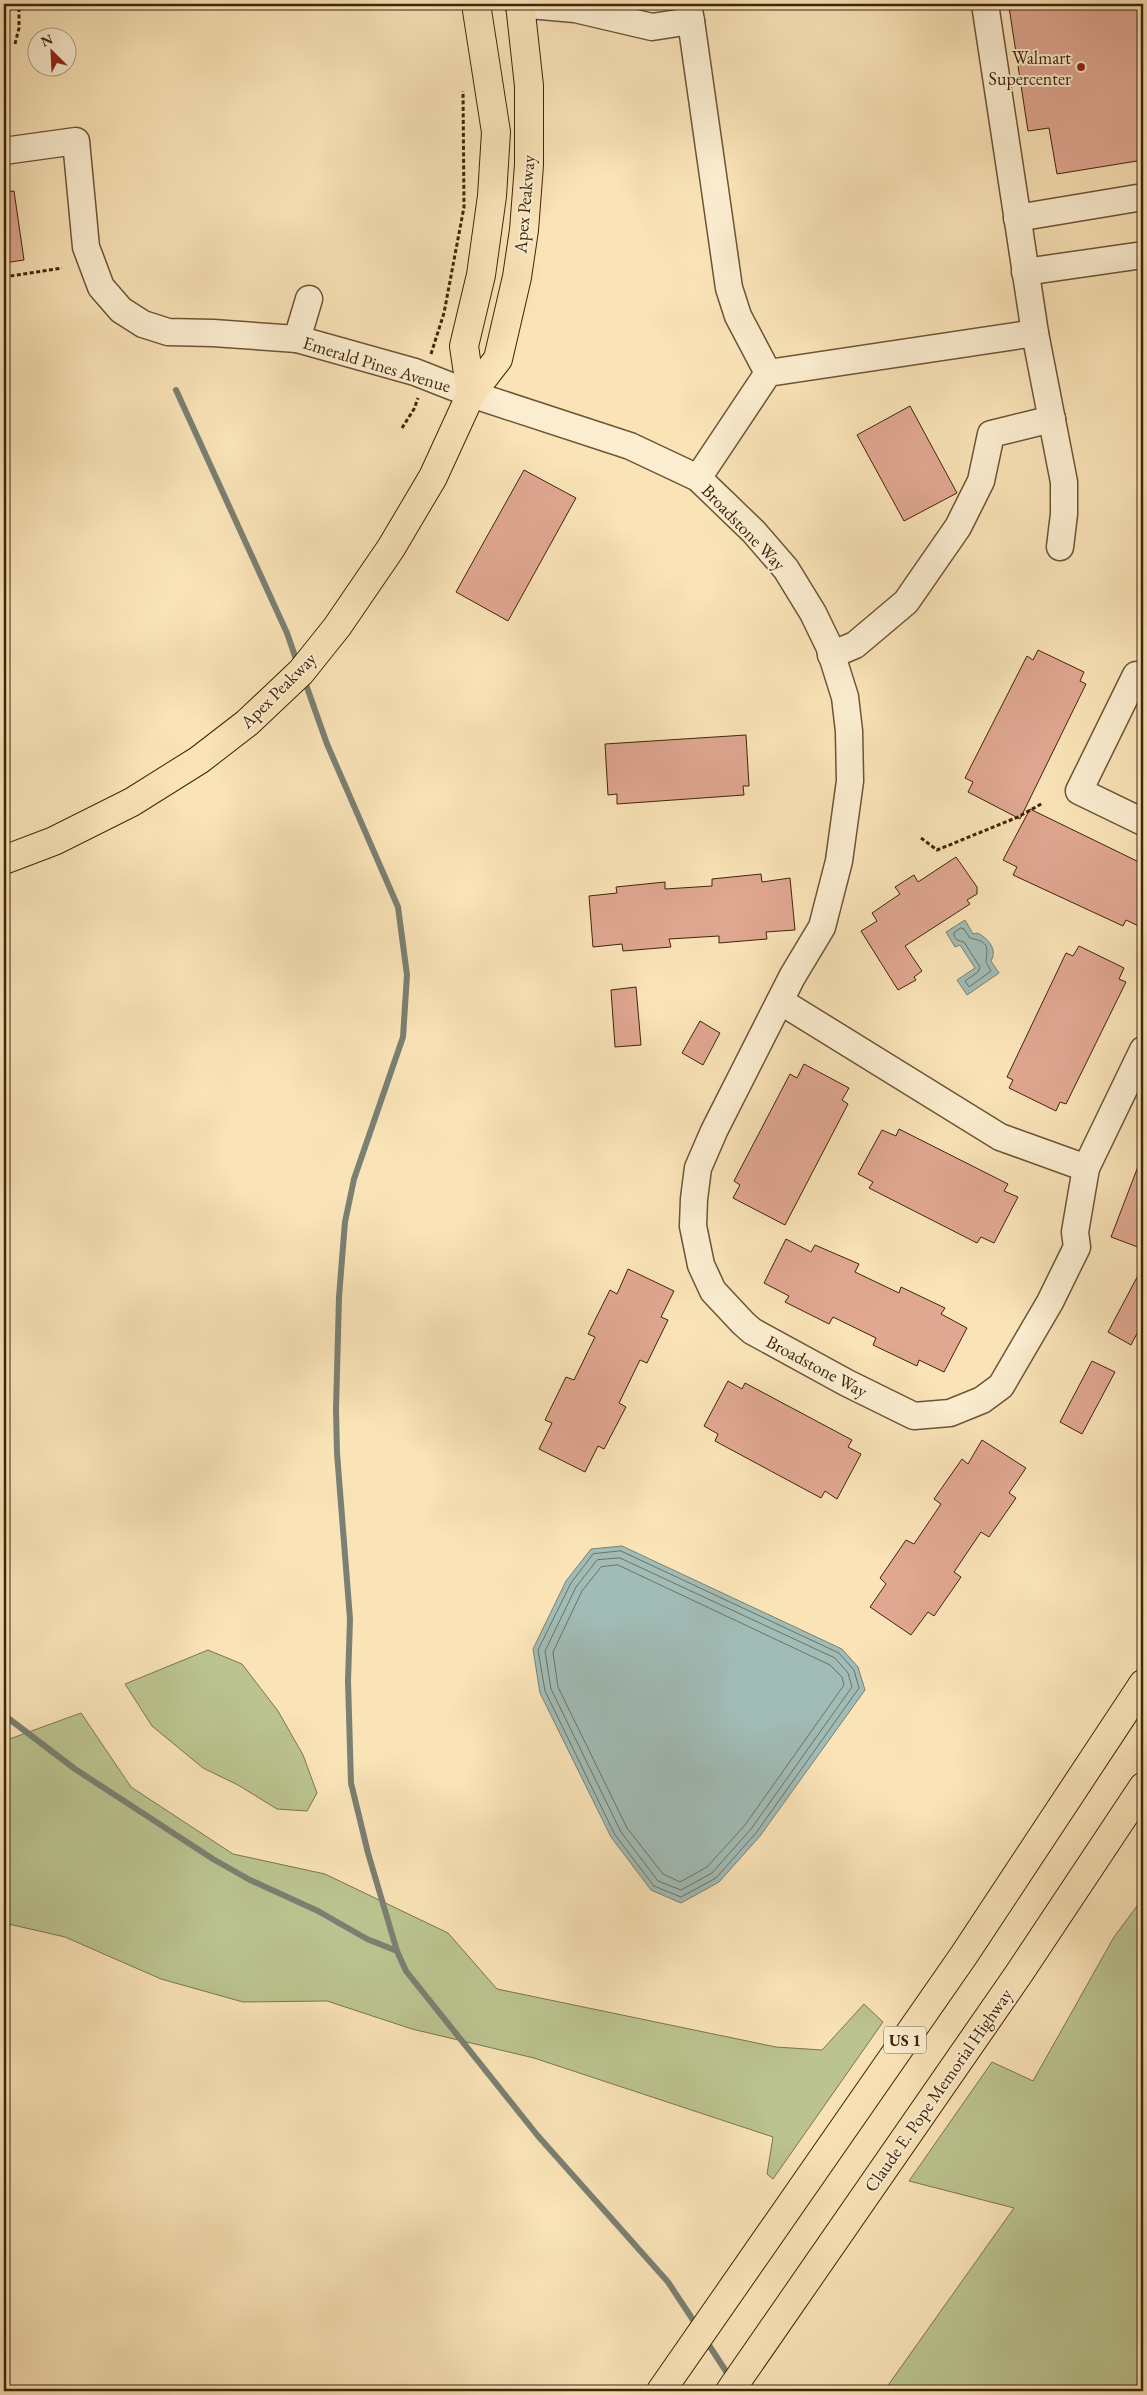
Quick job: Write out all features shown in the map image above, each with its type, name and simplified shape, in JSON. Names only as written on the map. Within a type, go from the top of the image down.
[{"type":"main road","name":"Apex Peakway","points":[[471,394],[464,346],[481,275],[492,196],[496,132],[476,4]]},
{"type":"main road","name":"Apex Peakway","points":[[4,860],[54,841],[132,802],[199,760],[247,722],[301,672],[337,626],[391,548],[433,477],[471,394],[498,359],[517,277],[524,230],[530,130],[529,86],[519,4]]},
{"type":"main road","name":"US 1","points":[[661,2391],[964,1955],[1143,1684]]},
{"type":"main road","name":"Claude E. Pope Memorial Highway","points":[[730,2391],[1012,1983],[1143,1787]]},
{"type":"street","points":[[519,4],[576,9],[652,26],[690,13],[729,288],[738,316],[768,373]]},
{"type":"street","points":[[985,4],[1036,333],[1064,482],[1064,514],[1060,547]]},
{"type":"street","name":"Emerald Pines Avenue","points":[[4,151],[76,141],[86,247],[101,287],[121,310],[143,324],[168,332],[297,339],[415,372],[471,394]]},
{"type":"street","points":[[1017,218],[1143,198]]},
{"type":"street","points":[[1026,272],[1143,255]]},
{"type":"street","points":[[297,339],[309,299]]},
{"type":"street","points":[[698,478],[768,373],[1036,333]]},
{"type":"street","name":"Broadstone Way","points":[[471,394],[630,446],[698,478],[754,532],[786,569],[813,613],[831,655],[845,697],[849,731],[850,781],[840,852],[822,927],[780,1001],[714,1131],[698,1168],[693,1226],[701,1265],[713,1291],[735,1316],[752,1331],[847,1384],[914,1416],[950,1413],[982,1400],[1002,1386],[1050,1302],[1077,1247],[1075,1232],[1086,1168],[1143,1050]]},
{"type":"street","points":[[831,655],[855,645],[906,602],[958,527],[981,481],[991,434],[1052,419]]},
{"type":"street","points":[[1143,676],[1136,675],[1079,791],[1143,822]]},
{"type":"street","points":[[780,1001],[1000,1137],[1086,1168]]},
{"type":"path","points":[[15,44],[19,28],[19,8]]},
{"type":"path","points":[[434,344],[444,313],[464,207],[463,86]]},
{"type":"path","points":[[4,277],[62,268]]},
{"type":"path","points":[[402,428],[414,409]]},
{"type":"path","points":[[921,838],[937,850],[1018,817],[1043,803]]},
{"type":"green space","points":[[208,1650],[242,1664],[278,1711],[303,1755],[317,1793],[307,1811],[277,1809],[238,1785],[203,1768],[152,1726],[125,1684]]},
{"type":"green space","points":[[81,1713],[131,1787],[233,1854],[325,1874],[448,1933],[497,1989],[776,2047],[822,2050],[864,2004],[883,2022],[773,2179],[767,2174],[773,2137],[534,2058],[412,2029],[327,2001],[243,2002],[161,1979],[65,1937],[4,1923],[4,1741]]},
{"type":"green space","points":[[1143,1898],[1143,2391],[884,2391],[1014,2208],[909,2181],[992,2062],[1033,2081],[1114,1937]]},
{"type":"water","points":[[965,920],[973,934],[977,933],[988,940],[993,952],[991,961],[999,973],[967,995],[957,980],[975,968],[960,945],[955,947],[946,932]]},
{"type":"water","points":[[622,1546],[842,1649],[858,1667],[865,1690],[760,1836],[719,1882],[681,1903],[651,1890],[611,1837],[540,1693],[533,1649],[566,1581],[591,1549]]},
{"type":"building","name":"Walmart Supercenter","points":[[1029,4],[1143,4],[1143,160],[1057,174],[1049,128],[1028,131],[1009,7]]},
{"type":"building","points":[[14,191],[24,260],[4,263],[4,192]]},
{"type":"building","points":[[910,406],[957,493],[904,521],[857,435]]},
{"type":"building","points":[[524,470],[576,498],[508,621],[456,592]]},
{"type":"building","points":[[1038,650],[1084,672],[1080,681],[1086,684],[1020,819],[968,792],[973,782],[965,778],[1027,656],[1033,660]]},
{"type":"building","points":[[746,735],[749,786],[743,786],[744,795],[617,804],[617,794],[608,795],[605,744]]},
{"type":"building","points":[[1030,809],[1143,864],[1143,928],[1126,920],[1123,926],[1013,875],[1017,867],[1003,860]]},
{"type":"building","points":[[956,857],[977,887],[977,894],[967,900],[970,904],[905,946],[922,971],[914,977],[916,980],[898,990],[861,931],[877,921],[872,913],[900,894],[895,887],[914,875],[918,882]]},
{"type":"building","points":[[761,874],[762,882],[790,878],[795,930],[766,932],[767,939],[719,943],[719,936],[669,939],[671,947],[623,951],[622,944],[593,947],[589,896],[617,893],[616,887],[665,882],[665,889],[712,886],[712,879]]},
{"type":"building","points":[[1079,946],[1124,968],[1119,979],[1126,982],[1066,1104],[1060,1102],[1056,1111],[1009,1088],[1013,1080],[1007,1077],[1066,953],[1073,956]]},
{"type":"building","points":[[636,987],[641,1045],[615,1047],[611,990]]},
{"type":"building","points":[[700,1021],[720,1033],[703,1065],[682,1053]]},
{"type":"building","points":[[804,1064],[849,1088],[842,1100],[848,1104],[785,1225],[733,1198],[740,1185],[734,1181],[790,1074],[797,1078]]},
{"type":"building","points":[[899,1129],[1008,1184],[1004,1191],[1018,1197],[994,1243],[981,1237],[977,1243],[869,1188],[873,1182],[858,1174],[882,1130],[896,1136]]},
{"type":"building","points":[[1143,1157],[1143,1249],[1111,1237]]},
{"type":"building","points":[[786,1239],[811,1252],[815,1245],[859,1264],[855,1272],[899,1293],[901,1287],[945,1308],[941,1314],[967,1328],[944,1372],[919,1360],[917,1366],[873,1345],[876,1338],[833,1317],[829,1324],[785,1302],[789,1296],[764,1283]]},
{"type":"building","points":[[1143,1266],[1143,1322],[1131,1345],[1108,1332]]},
{"type":"building","points":[[628,1269],[674,1291],[661,1317],[668,1320],[647,1363],[640,1360],[619,1403],[626,1407],[604,1449],[598,1446],[585,1472],[539,1449],[552,1423],[545,1420],[566,1377],[574,1380],[595,1337],[588,1334],[610,1290],[617,1294]]},
{"type":"building","points":[[1092,1361],[1115,1372],[1082,1434],[1060,1422]]},
{"type":"building","points":[[728,1381],[742,1389],[745,1383],[852,1440],[848,1447],[861,1454],[837,1499],[825,1491],[821,1498],[715,1441],[718,1434],[704,1426]]},
{"type":"building","points":[[982,1440],[1026,1468],[1009,1493],[1016,1498],[989,1537],[981,1532],[954,1572],[961,1577],[934,1616],[928,1612],[911,1635],[870,1607],[886,1584],[880,1578],[906,1540],[914,1544],[941,1504],[934,1499],[962,1459],[968,1464]]},
{"type":"waterway","points":[[176,390],[287,633],[298,665]]},
{"type":"waterway","points":[[304,679],[327,744],[398,907],[407,975],[403,1037],[354,1179],[345,1222],[339,1297],[336,1409],[337,1453],[350,1619],[348,1681],[351,1783],[368,1853],[397,1951],[406,1971],[538,2136],[668,2282],[697,2326]]},
{"type":"waterway","points":[[4,1715],[75,1769],[213,1859],[250,1880],[318,1911],[367,1939],[397,1951]]},
{"type":"waterway","points":[[705,2339],[731,2379]]},
{"type":"place","name":"Walmart Supercenter","points":[[1081,67]]}]
